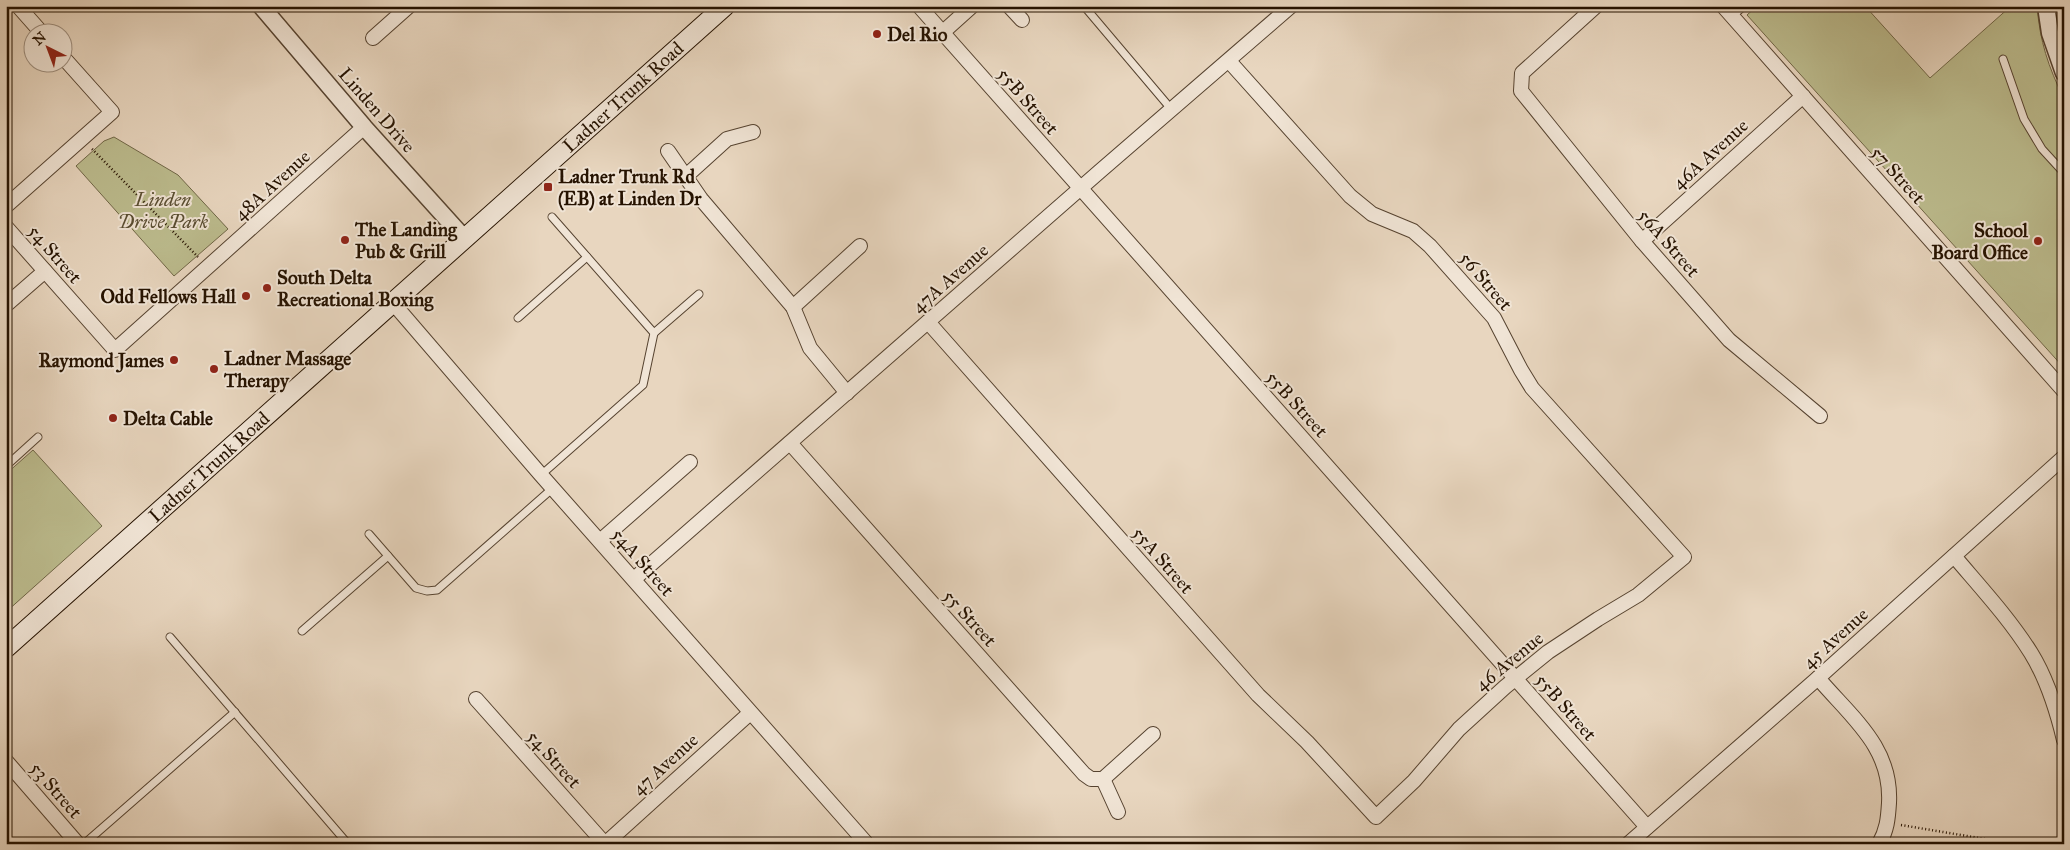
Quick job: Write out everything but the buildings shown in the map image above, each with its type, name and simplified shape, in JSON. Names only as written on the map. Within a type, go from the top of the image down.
[{"type":"main road","name":"Ladner Trunk Road","points":[[6,648],[725,6]]},
{"type":"street","points":[[18,6],[32,22]]},
{"type":"street","name":"Linden Drive","points":[[261,6],[364,127],[465,239]]},
{"type":"street","name":"55B Street","points":[[919,6],[1079,189],[1647,827]]},
{"type":"street","points":[[942,33],[972,6]]},
{"type":"street","points":[[1009,6],[1022,20]]},
{"type":"street","name":"47A Avenue","points":[[634,579],[1291,6]]},
{"type":"street","name":"56A Street","points":[[1596,6],[1522,73],[1521,91],[1642,241],[1729,340],[1820,416]]},
{"type":"street","points":[[2046,6],[2050,33],[2064,73]]},
{"type":"street","points":[[373,38],[400,9]]},
{"type":"street","name":"57 Street","points":[[1728,11],[2064,391]]},
{"type":"street","name":"56 Street","points":[[1229,61],[1350,196],[1372,214],[1413,231],[1430,246],[1494,318],[1532,388],[1684,557]]},
{"type":"street","points":[[6,206],[112,112],[72,67]]},
{"type":"street","name":"46A Avenue","points":[[1642,241],[1803,96]]},
{"type":"street","name":"48A Avenue","points":[[115,350],[364,127]]},
{"type":"street","points":[[685,177],[727,139],[753,132]]},
{"type":"street","points":[[668,151],[701,199],[792,307],[807,343],[814,354],[847,393]]},
{"type":"street","name":"54 Street","points":[[6,227],[115,350]]},
{"type":"street","points":[[792,307],[860,246]]},
{"type":"street","points":[[6,305],[45,271]]},
{"type":"street","name":"54A Street","points":[[393,303],[750,713],[867,844]]},
{"type":"street","name":"55A Street","points":[[928,322],[1258,695],[1307,742],[1376,817]]},
{"type":"street","name":"55 Street","points":[[790,443],[1084,774],[1091,779],[1103,778]]},
{"type":"street","name":"45 Avenue","points":[[1628,844],[1818,678],[2064,457]]},
{"type":"street","points":[[600,541],[690,462]]},
{"type":"street","points":[[1954,556],[2006,616],[2032,655],[2057,710],[2064,740]]},
{"type":"street","name":"46 Avenue","points":[[1376,817],[1414,781],[1459,729],[1516,678],[1580,631],[1638,595],[1684,557]]},
{"type":"street","points":[[1818,678],[1877,746],[1887,771],[1890,790],[1888,823],[1879,844]]},
{"type":"street","name":"54 Street","points":[[476,699],[605,844]]},
{"type":"street","name":"47 Avenue","points":[[605,844],[750,713]]},
{"type":"street","points":[[1118,812],[1103,778],[1153,734]]},
{"type":"street","name":"53 Street","points":[[6,761],[78,844]]},
{"type":"lane","points":[[1084,6],[1172,110]]},
{"type":"lane","points":[[1728,11],[1744,6]]},
{"type":"lane","points":[[2003,59],[2024,119],[2042,148],[2064,173]]},
{"type":"lane","points":[[552,217],[654,333]]},
{"type":"lane","points":[[518,318],[587,257]]},
{"type":"lane","points":[[542,474],[643,385],[654,333],[699,294]]},
{"type":"lane","points":[[6,466],[38,437]]},
{"type":"lane","points":[[369,534],[416,588],[427,591],[437,590],[554,488]]},
{"type":"lane","points":[[302,630],[388,556]]},
{"type":"lane","points":[[170,637],[348,844]]},
{"type":"lane","points":[[84,844],[235,712]]},
{"type":"path","points":[[82,138],[198,257]]},
{"type":"path","points":[[1888,823],[2015,844]]},
{"type":"green space","points":[[1757,6],[1865,6],[1930,78],[2011,6],[2037,6],[2040,31],[2046,54],[2053,76],[2064,99],[2064,368],[1747,15]]},
{"type":"green space","name":"Linden Drive Park","points":[[114,137],[178,175],[228,229],[174,276],[76,166],[104,141]]},
{"type":"green space","points":[[33,450],[102,526],[6,612],[6,474]]},
{"type":"place","name":"Del Rio","points":[[877,34]]},
{"type":"place","name":"Ladner Trunk Rd (EB) at Linden Dr","points":[[548,187]]},
{"type":"place","name":"The Landing Pub & Grill","points":[[345,240]]},
{"type":"place","name":"School Board Office","points":[[2038,241]]},
{"type":"place","name":"South Delta Recreational Boxing","points":[[267,288]]},
{"type":"place","name":"Odd Fellows Hall","points":[[246,296]]},
{"type":"place","name":"Raymond James","points":[[174,360]]},
{"type":"place","name":"Ladner Massage Therapy","points":[[214,369]]},
{"type":"place","name":"Delta Cable","points":[[113,418]]}]
